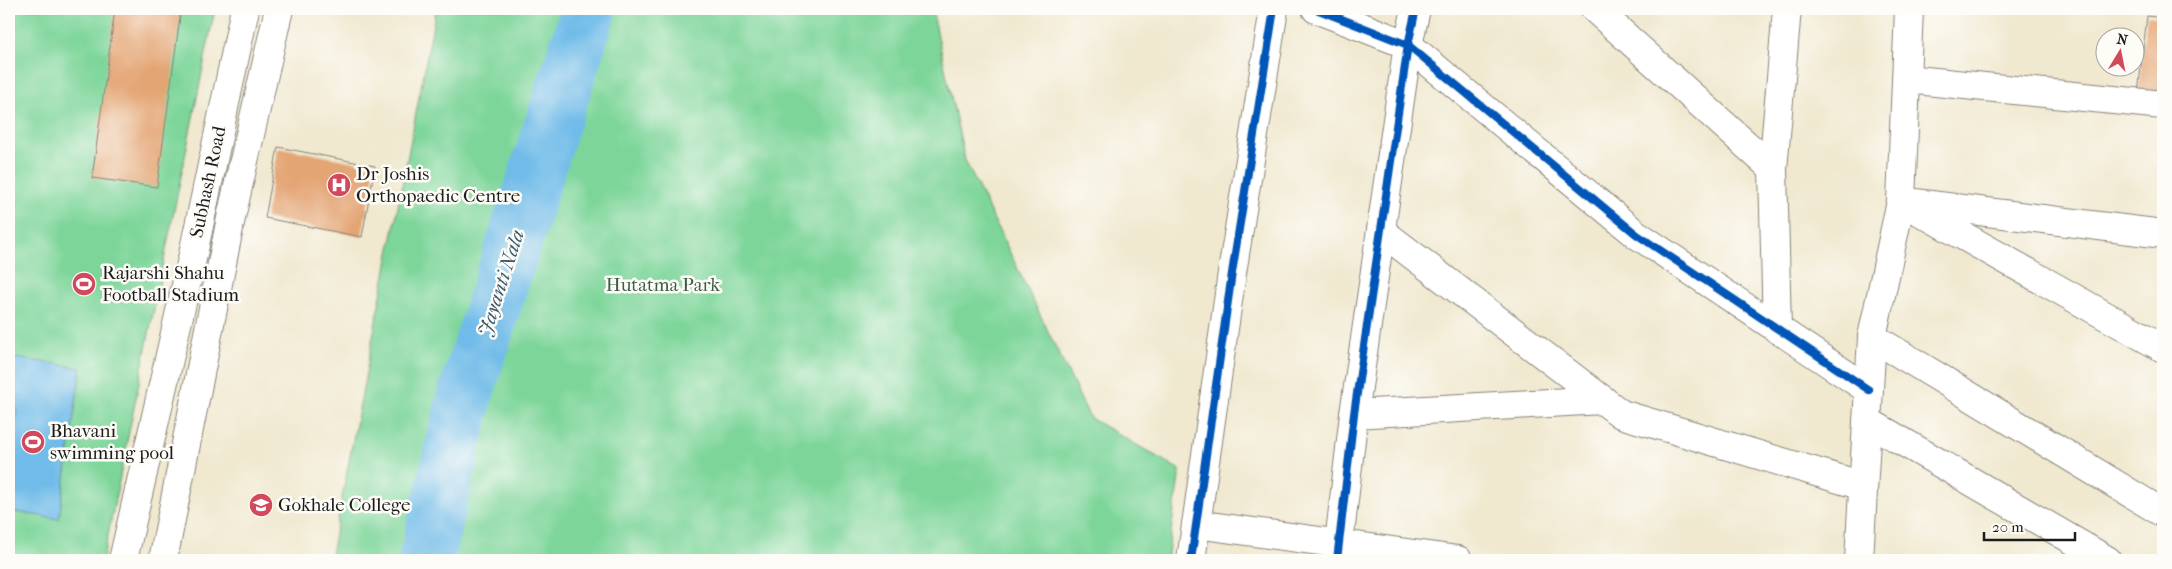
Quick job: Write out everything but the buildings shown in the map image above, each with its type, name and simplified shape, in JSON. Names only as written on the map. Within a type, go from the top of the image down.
[{"type":"street","name":"Subhash Road","points":[[123,560],[192,259],[245,9]]},
{"type":"street","name":"Subhash Road","points":[[163,560],[232,213],[279,9]]},
{"type":"street","points":[[1191,560],[1232,273],[1274,9]]},
{"type":"street","points":[[1316,9],[1408,46],[1636,234],[1869,390]]},
{"type":"street","points":[[1338,551],[1354,414],[1408,46],[1416,9]]},
{"type":"street","points":[[1595,9],[1773,169]]},
{"type":"street","points":[[1777,329],[1773,169],[1787,9]]},
{"type":"street","points":[[1859,560],[1872,337],[1902,201],[1909,9]]},
{"type":"street","points":[[1906,79],[2163,105]]},
{"type":"street","points":[[1902,201],[2163,234]]},
{"type":"street","points":[[1902,201],[2163,348]]},
{"type":"street","points":[[1381,231],[1621,414],[1863,486]]},
{"type":"street","points":[[1872,337],[2163,513]]},
{"type":"street","points":[[1354,414],[1603,400]]},
{"type":"street","points":[[1867,421],[2107,560]]},
{"type":"street","points":[[1196,524],[1338,551],[1458,560]]},
{"type":"green space","name":"Rajarshi Shahu Football Stadium","points":[[9,9],[215,9],[103,560],[9,560]]},
{"type":"green space","name":"Hutatma Park","points":[[436,9],[932,9],[965,160],[1090,418],[1180,470],[1167,560],[330,560]]},
{"type":"water","points":[[9,357],[81,368],[59,519],[9,511],[9,463],[17,409],[9,407]]},
{"type":"waterway","name":"Jayanti Nala","points":[[426,560],[465,395],[589,9]]},
{"type":"cycle path","points":[[1191,560],[1232,273],[1274,9]]},
{"type":"cycle path","points":[[1316,9],[1408,45],[1636,234],[1869,390]]},
{"type":"cycle path","points":[[1337,560],[1354,414],[1408,45],[1416,9]]},
{"type":"place","name":"Dr Joshis Orthopaedic Centre","points":[[339,185]]},
{"type":"place","name":"Rajarshi Shahu Football Stadium","points":[[84,284]]},
{"type":"place","name":"Bhavani swimming pool","points":[[33,442]]},
{"type":"place","name":"Gokhale College","points":[[261,505]]}]
